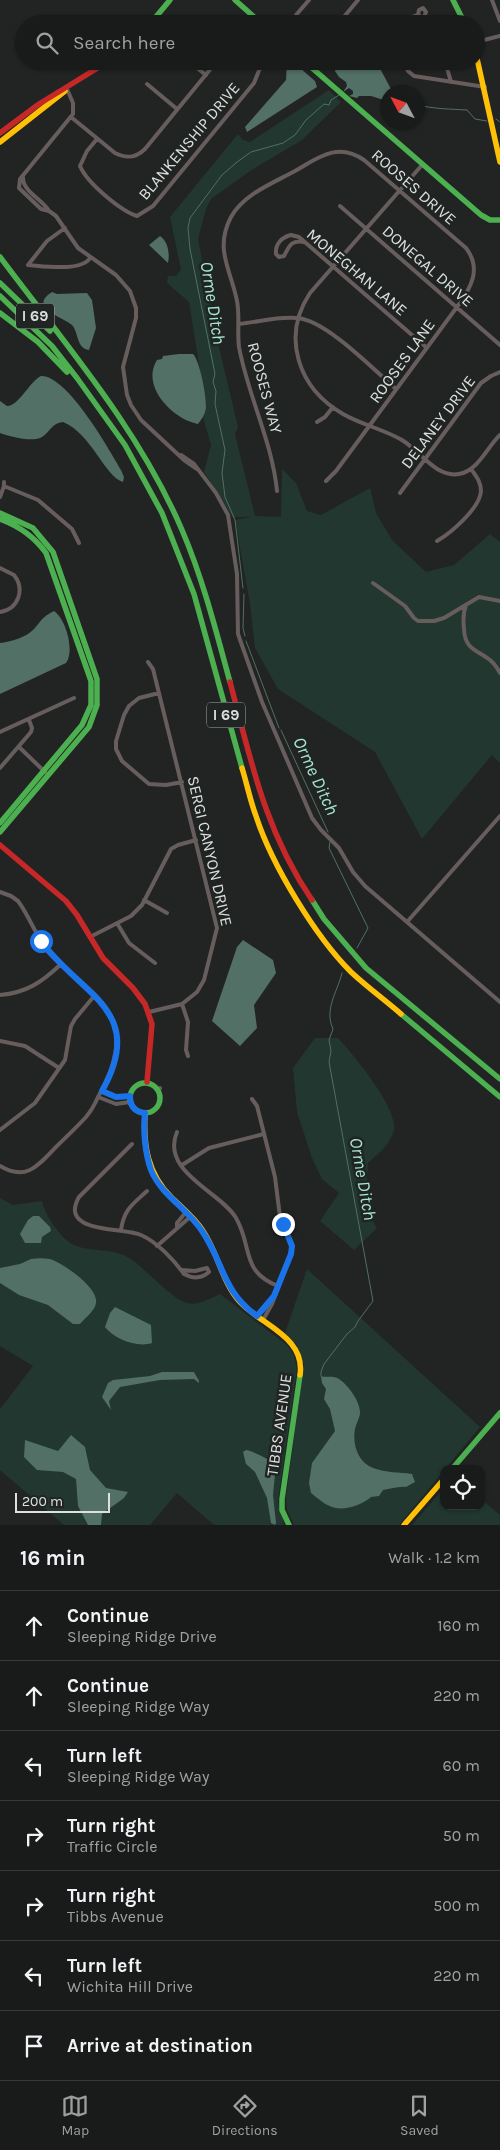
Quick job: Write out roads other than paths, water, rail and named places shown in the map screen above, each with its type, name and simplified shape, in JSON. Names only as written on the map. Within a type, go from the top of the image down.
[{"type":"main road","points":[[158,15],[170,0]]},
{"type":"main road","points":[[235,0],[252,15]]},
{"type":"main road","points":[[453,0],[460,15]]},
{"type":"main road","points":[[0,142],[17,126],[96,70]]},
{"type":"main road","points":[[315,70],[481,215],[490,220],[500,220]]},
{"type":"main road","points":[[480,70],[500,162]]},
{"type":"main road","points":[[0,133],[50,96],[67,89]]},
{"type":"main road","points":[[0,257],[68,350]]},
{"type":"main road","name":"I 69","points":[[0,283],[68,350],[126,425],[160,484],[182,530],[207,598],[255,781],[275,835],[298,880],[335,932],[376,977],[500,1079]]},
{"type":"main road","name":"I 69","points":[[0,296],[52,346],[92,398],[139,469],[165,520],[194,594],[247,791],[266,841],[289,885],[320,934],[351,972],[500,1097]]},
{"type":"main road","points":[[0,313],[38,342],[92,398]]},
{"type":"main road","points":[[0,513],[33,528],[53,552],[97,679],[97,705],[90,726],[0,823]]},
{"type":"main road","points":[[0,519],[24,529],[39,542],[46,552],[91,681],[91,705],[86,720],[0,832]]},
{"type":"main road","points":[[0,845],[70,906],[104,960],[137,992],[149,1012],[152,1024],[147,1082]]},
{"type":"main road","points":[[147,1082],[159,1089],[161,1097],[159,1105],[153,1111],[145,1113],[136,1110],[130,1099],[138,1084],[147,1082]]},
{"type":"main road","name":"TIBBS AVENUE","points":[[145,1113],[147,1157],[160,1185],[202,1231],[234,1295],[257,1316],[291,1342],[297,1351],[301,1364],[282,1499],[282,1510],[288,1525]]},
{"type":"main road","points":[[455,1465],[500,1413]]},
{"type":"main road","points":[[404,1525],[440,1484]]},
{"type":"street","points":[[296,15],[308,0]]},
{"type":"street","points":[[349,0],[354,4]]},
{"type":"street","points":[[345,15],[358,0]]},
{"type":"street","points":[[492,0],[500,21]]},
{"type":"street","points":[[418,15],[419,10],[423,8],[426,12],[425,15]]},
{"type":"street","points":[[485,40],[500,36]]},
{"type":"street","points":[[200,70],[206,75]]},
{"type":"street","points":[[71,117],[119,155],[129,158],[146,148],[210,70]]},
{"type":"street","name":"BLANKENSHIP DRIVE","points":[[97,139],[84,157],[80,166],[82,170],[89,180],[126,211],[137,216],[143,214],[153,206],[254,83],[259,70]]},
{"type":"street","points":[[407,70],[414,76],[484,87]]},
{"type":"street","points":[[448,70],[451,82]]},
{"type":"street","points":[[147,84],[178,109]]},
{"type":"street","points":[[67,89],[74,108],[71,117],[23,176],[25,186],[61,221],[78,248],[124,282],[131,293],[136,308],[136,318],[123,367],[125,389],[131,405],[141,420],[197,469],[212,488],[225,510],[229,521],[238,582],[238,627],[242,648],[262,702],[307,806],[317,825],[339,848],[359,880],[500,1002]]},
{"type":"street","name":"ROOSES DRIVE","points":[[238,207],[259,190],[321,156],[339,151],[357,155],[466,248]]},
{"type":"street","points":[[422,165],[310,293],[297,318],[294,343],[299,363],[313,387],[333,407],[354,420],[370,425],[402,440],[447,474],[462,474],[471,470],[500,435]]},
{"type":"street","name":"DONEGAL DRIVE","points":[[340,206],[500,345]]},
{"type":"street","name":"ROOSES WAY","points":[[238,207],[227,226],[223,247],[237,301],[239,346],[262,422],[278,491]]},
{"type":"street","points":[[65,228],[47,241],[28,265],[60,267],[87,263],[90,258]]},
{"type":"street","name":"MONEGHAN LANE","points":[[304,242],[293,242],[288,246],[284,256],[279,257],[276,254],[279,243],[287,236],[295,235],[304,242],[427,348]]},
{"type":"street","name":"ROOSES LANE","points":[[326,481],[336,471],[469,291],[474,274],[473,261],[466,248]]},
{"type":"street","points":[[239,324],[297,318],[311,321],[327,330],[396,389]]},
{"type":"street","name":"DELANEY DRIVE","points":[[400,493],[481,383],[490,376],[500,372]]},
{"type":"street","points":[[317,422],[325,417],[333,407]]},
{"type":"street","points":[[437,540],[455,528],[480,496],[480,484],[471,470]]},
{"type":"street","points":[[0,497],[3,485],[34,497],[72,529],[79,543]]},
{"type":"street","points":[[0,568],[14,575],[20,588],[19,597],[14,605],[0,612]]},
{"type":"street","points":[[373,583],[405,606],[418,621],[439,619],[479,597],[500,601]]},
{"type":"street","points":[[466,605],[463,617],[464,640],[471,648],[492,659],[500,673]]},
{"type":"street","name":"SERGI CANYON DRIVE","points":[[148,662],[154,669],[216,922],[217,934],[201,987],[193,997],[182,1004],[149,1012]]},
{"type":"street","points":[[160,693],[139,698],[129,706],[124,715],[116,741],[116,749],[122,761],[149,784],[166,785],[182,782]]},
{"type":"street","points":[[0,732],[74,698]]},
{"type":"street","points":[[0,768],[31,732],[32,728],[29,720]]},
{"type":"street","points":[[19,747],[46,774]]},
{"type":"street","points":[[407,922],[500,816]]},
{"type":"street","points":[[90,937],[131,916],[144,900],[171,849],[186,842],[196,840]]},
{"type":"street","points":[[0,892],[18,901],[41,941],[60,965],[106,1007],[113,1021],[116,1042],[114,1067],[88,1115],[46,1158],[26,1172],[12,1172],[0,1166]]},
{"type":"street","points":[[144,900],[167,913]]},
{"type":"street","points":[[117,923],[129,943],[155,963]]},
{"type":"street","points":[[0,994],[27,990],[46,978],[60,965]]},
{"type":"street","points":[[0,1130],[35,1103],[64,1060],[71,1026],[95,995]]},
{"type":"street","points":[[182,1004],[188,1022],[186,1050],[188,1056]]},
{"type":"street","points":[[0,1041],[25,1046],[58,1068]]},
{"type":"street","points":[[102,1091],[116,1097],[130,1099]]},
{"type":"street","points":[[98,1097],[116,1104],[130,1099]]},
{"type":"street","points":[[252,1099],[257,1106],[275,1177],[280,1217],[292,1246],[291,1254],[263,1320]]},
{"type":"street","points":[[177,1132],[174,1139],[177,1156],[187,1173],[206,1192],[232,1212],[237,1219],[251,1264],[266,1281],[278,1286]]},
{"type":"street","points":[[182,1165],[209,1148],[264,1134]]},
{"type":"street","points":[[132,1144],[81,1194],[76,1202],[76,1213],[84,1223],[93,1227],[138,1233],[157,1246],[182,1270],[190,1277],[197,1278],[209,1272],[207,1268],[195,1271],[182,1270]]},
{"type":"street","points":[[121,1230],[123,1216],[147,1191]]},
{"type":"street","points":[[157,1246],[188,1214]]},
{"type":"street","points":[[257,1316],[274,1296]]},
{"type":"waterway","name":"Orme Ditch","points":[[243,588],[235,520],[225,497],[222,473],[225,450],[215,404],[216,391],[213,382],[215,374],[190,249],[188,228],[190,218],[222,175],[251,152],[283,143],[295,135],[306,120],[324,104],[329,105],[331,100],[339,95]]},
{"type":"waterway","points":[[425,106],[467,110],[475,119],[487,121]]},
{"type":"waterway","points":[[496,119],[500,122]]},
{"type":"waterway","name":"Orme Ditch","points":[[244,594],[243,628],[245,636]]},
{"type":"waterway","name":"Orme Ditch","points":[[246,641],[279,728]]},
{"type":"waterway","name":"Orme Ditch","points":[[281,730],[328,832]]},
{"type":"waterway","name":"Orme Ditch","points":[[330,842],[329,848],[368,928],[357,948]]},
{"type":"waterway","name":"Orme Ditch","points":[[321,1376],[324,1364],[347,1334],[355,1327],[373,1301],[329,1062],[331,1051],[329,1040],[333,1029],[330,1015],[332,1001],[342,973]]}]
